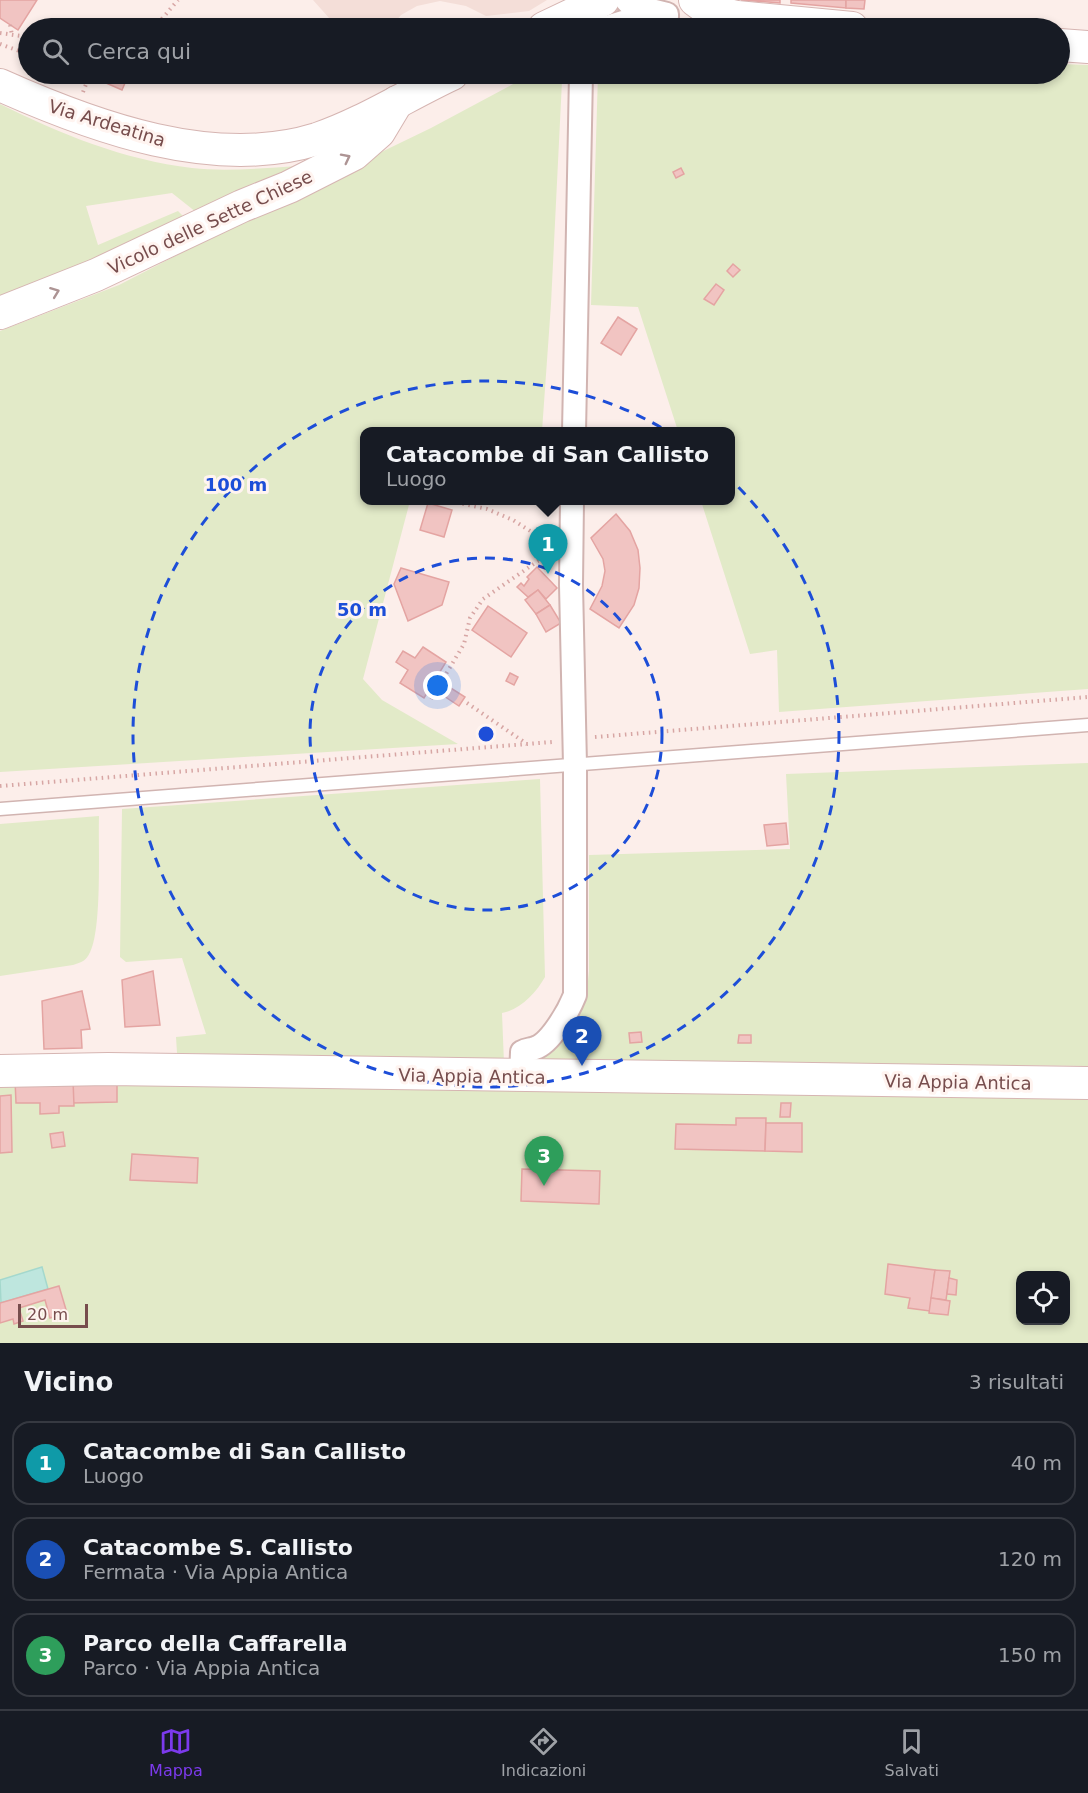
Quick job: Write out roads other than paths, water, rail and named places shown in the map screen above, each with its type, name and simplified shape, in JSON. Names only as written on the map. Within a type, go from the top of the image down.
[{"type":"street","points":[[565,18],[603,0]]},
{"type":"street","points":[[626,0],[635,9],[667,14],[667,17],[658,18]]},
{"type":"street","points":[[696,0],[710,11],[747,18]]},
{"type":"street","points":[[1070,45],[1088,46]]},
{"type":"street","name":"Via Ardeatina","points":[[0,85],[62,111],[145,137],[236,150],[269,149],[317,138],[347,127],[432,84]]},
{"type":"street","points":[[574,427],[581,84]]},
{"type":"street","name":"Vicolo delle Sette Chiese","points":[[0,313],[96,275],[232,211],[289,187],[354,154],[379,132],[397,102]]},
{"type":"street","points":[[520,1077],[522,1052],[537,1048],[550,1036],[570,1009],[576,995],[572,505]]},
{"type":"street","name":"Via Appia Antica","points":[[0,1071],[108,1069],[520,1077],[1088,1083]]},
{"type":"lane","points":[[0,809],[613,764],[1088,725]]},
{"type":"water","points":[[42,1267],[48,1289],[1,1303],[0,1280]]},
{"type":"place","name":"Catacombe di San Callisto","points":[[548,574]]},
{"type":"place","name":"Catacombe S. Callisto","points":[[582,1066]]},
{"type":"place","name":"Parco della Caffarella","points":[[544,1186]]}]
